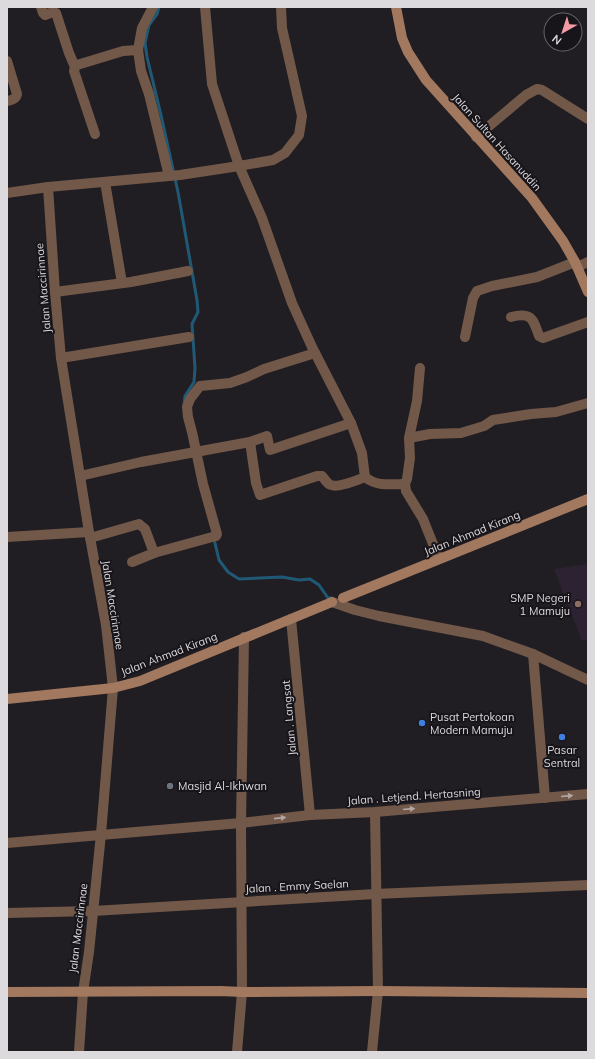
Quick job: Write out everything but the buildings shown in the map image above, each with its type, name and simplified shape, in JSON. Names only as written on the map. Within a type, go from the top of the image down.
[{"type":"main road","name":"Jalan Sultan Hasanuddin","points":[[396,7],[402,38],[408,52],[418,68],[441,98],[532,198],[563,242],[576,264],[588,292]]},
{"type":"main road","name":"Jalan Ahmad Kirang","points":[[343,598],[588,499]]},
{"type":"main road","name":"Jalan Ahmad Kirang","points":[[7,699],[113,688],[140,681],[332,602]]},
{"type":"main road","points":[[7,992],[378,991],[588,994]]},
{"type":"street","points":[[41,7],[45,15],[53,12],[56,14],[75,68],[74,71],[95,134]]},
{"type":"street","points":[[153,7],[142,28],[138,50],[142,71],[175,175]]},
{"type":"street","points":[[204,7],[212,84],[239,166],[262,218],[292,303],[315,353],[352,423],[362,453],[366,477],[371,482],[376,484],[405,484]]},
{"type":"street","points":[[7,193],[48,187],[175,175],[239,166],[273,160],[285,153],[299,135],[302,116],[282,28],[281,7]]},
{"type":"street","points":[[75,68],[77,65],[123,51],[138,50]]},
{"type":"street","points":[[7,61],[17,94],[14,99],[7,101]]},
{"type":"street","points":[[476,137],[526,95],[537,89],[542,90],[588,119]]},
{"type":"street","points":[[105,182],[122,283]]},
{"type":"street","name":"Jalan Maccirinnae","points":[[48,187],[61,358],[89,535],[106,625],[113,688],[101,834],[89,952],[83,992],[80,1052]]},
{"type":"street","points":[[465,337],[473,298],[477,292],[492,286],[537,277],[576,264],[588,262]]},
{"type":"street","points":[[55,292],[122,283],[188,271]]},
{"type":"street","points":[[510,317],[521,315],[527,316],[534,323],[539,336],[544,338],[588,322]]},
{"type":"street","points":[[61,358],[190,337]]},
{"type":"street","points":[[132,562],[154,553],[185,546],[216,536],[191,452],[192,432],[188,417],[188,407],[190,399],[197,389],[200,386],[230,383],[264,369],[315,353]]},
{"type":"street","points":[[420,368],[417,400],[408,438],[410,458],[405,484],[406,490],[423,519],[439,559]]},
{"type":"street","points":[[408,438],[430,434],[461,433],[484,426],[493,420],[556,412],[588,403]]},
{"type":"street","points":[[80,476],[191,452],[250,442],[267,436],[270,450],[352,423]]},
{"type":"street","points":[[250,442],[255,478],[260,495],[317,476],[322,476],[329,485],[332,486],[339,486],[366,477]]},
{"type":"street","points":[[7,537],[89,535],[139,524],[145,529],[154,553]]},
{"type":"street","points":[[332,602],[379,616],[483,636],[533,654],[588,680]]},
{"type":"street","name":"Jalan . Langsat","points":[[292,619],[310,815]]},
{"type":"street","points":[[237,1052],[242,992],[241,823],[244,637]]},
{"type":"street","points":[[533,654],[545,798]]},
{"type":"street","name":"Jalan . Letjend. Hertasning","points":[[7,843],[241,823],[310,815],[375,812],[588,794]]},
{"type":"street","points":[[372,1052],[378,991],[375,812]]},
{"type":"street","name":"Jalan . Emmy Saelan","points":[[7,913],[93,911],[242,901],[588,885]]},
{"type":"shaded area","name":"SMP Negeri 1 Mamuju","points":[[588,564],[588,639],[582,641],[554,569]]},
{"type":"waterway","points":[[159,7],[157,14],[149,25],[145,43],[178,192],[198,312],[192,324],[195,368],[194,382],[185,396],[184,405]]},
{"type":"waterway","points":[[214,539],[219,560],[228,572],[239,579],[282,577],[299,580],[310,579],[319,585],[328,598],[332,598]]},
{"type":"place","name":"SMP Negeri 1 Mamuju","points":[[578,604]]},
{"type":"place","name":"Pusat Pertokoan Modern Mamuju","points":[[422,723]]},
{"type":"place","name":"Pasar Sentral","points":[[562,737]]},
{"type":"place","name":"Masjid Al-Ikhwan","points":[[170,786]]}]
